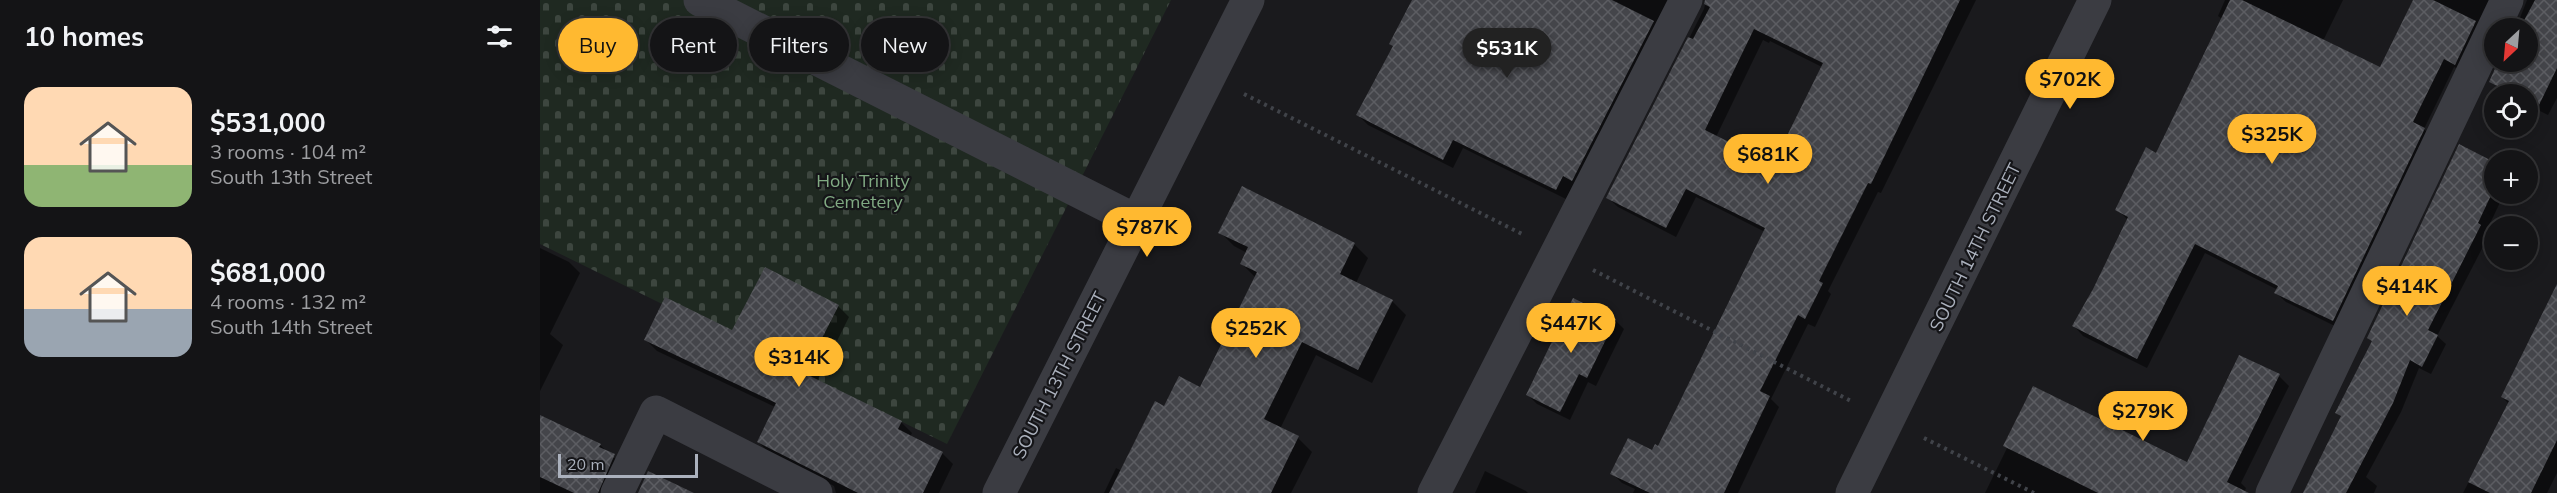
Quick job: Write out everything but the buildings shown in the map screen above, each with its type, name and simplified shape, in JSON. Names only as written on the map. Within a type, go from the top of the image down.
[{"type":"street","points":[[700,0],[1137,221]]},
{"type":"street","name":"SOUTH 13TH STREET","points":[[999,493],[1248,0]]},
{"type":"street","points":[[1434,493],[1686,0]]},
{"type":"street","name":"SOUTH 14TH STREET","points":[[1852,493],[2095,0]]},
{"type":"street","points":[[2272,493],[2507,0]]},
{"type":"street","points":[[617,493],[656,412],[816,493]]},
{"type":"path","points":[[1209,77],[2034,493]]},
{"type":"green space","name":"Holy Trinity Cemetery","points":[[540,0],[1171,0],[947,444],[540,244]]}]
